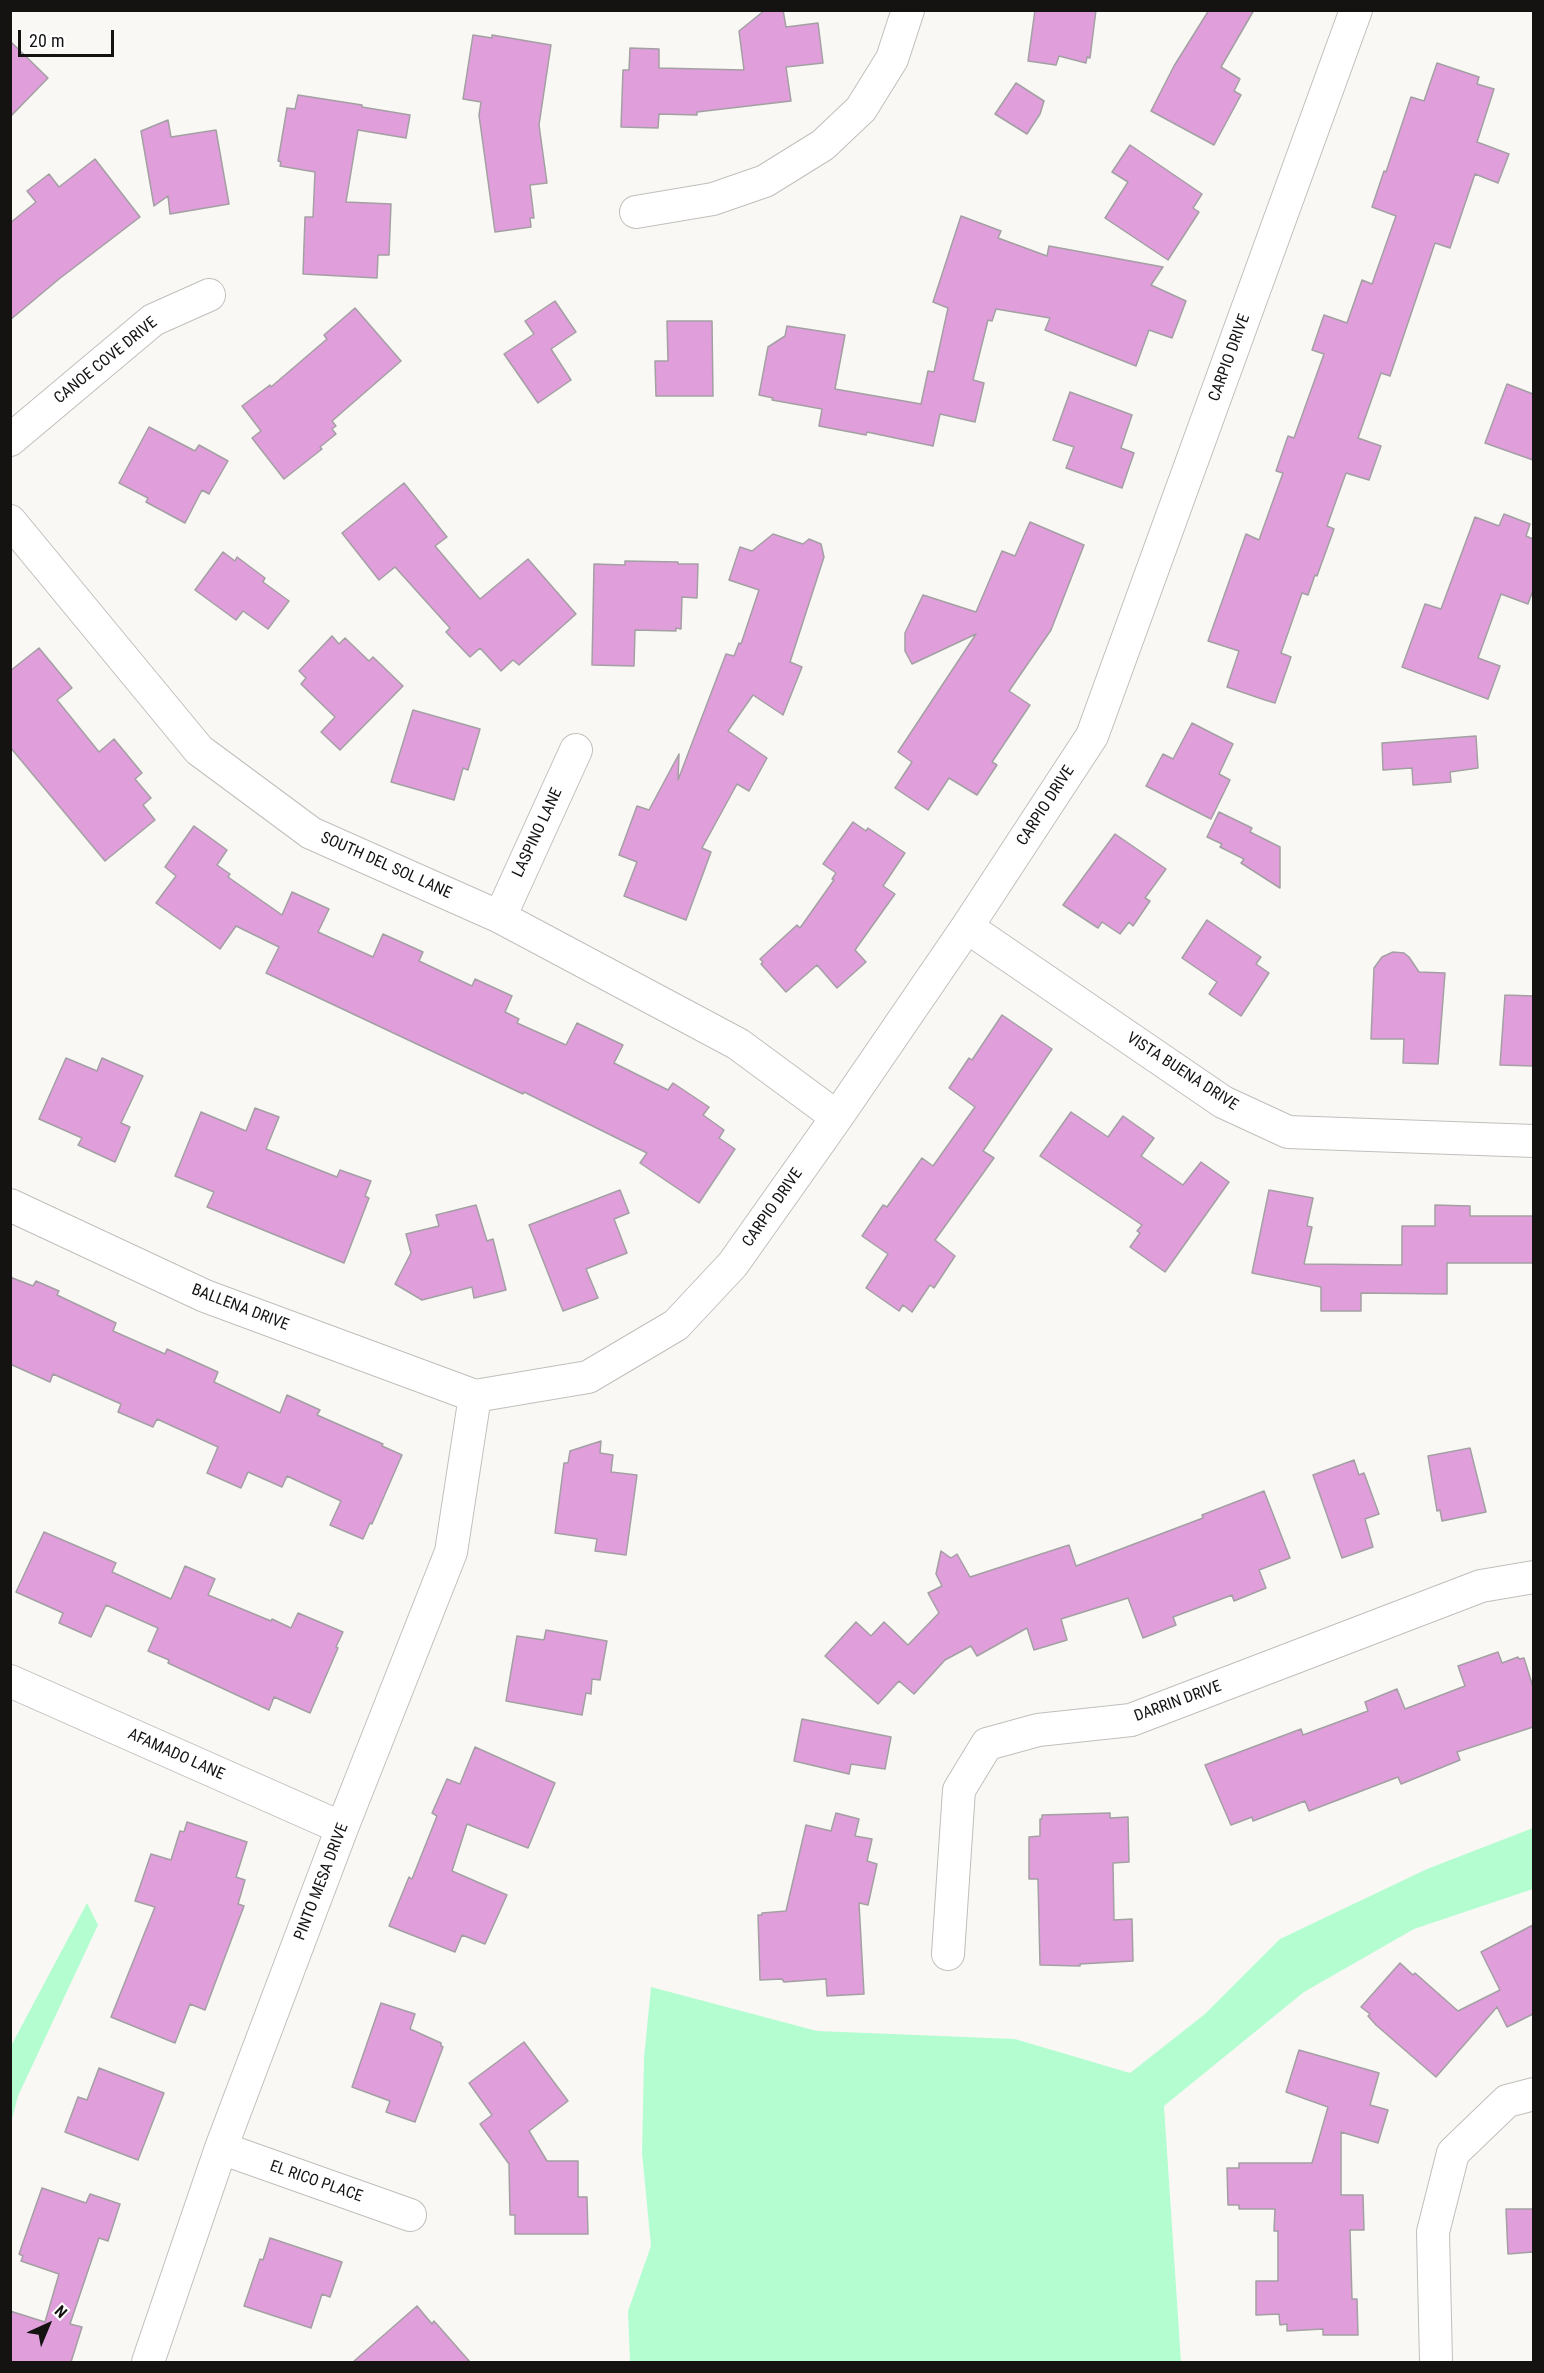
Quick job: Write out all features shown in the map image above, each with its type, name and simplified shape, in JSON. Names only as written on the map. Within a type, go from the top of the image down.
[{"type":"street","points":[[636,213],[713,199],[765,181],[823,146],[861,110],[892,59],[908,10]]},
{"type":"street","name":"CARPIO DRIVE","points":[[475,1396],[588,1377],[676,1325],[733,1264],[837,1117],[967,927],[1092,736],[1356,10]]},
{"type":"street","name":"CANOE COVE DRIVE","points":[[10,440],[153,320],[210,295]]},
{"type":"street","name":"SOUTH DEL SOL LANE","points":[[10,521],[200,750],[311,833],[500,916],[738,1044],[837,1117]]},
{"type":"street","name":"LASPINO LANE","points":[[500,916],[576,750]]},
{"type":"street","name":"VISTA BUENA DRIVE","points":[[967,927],[1223,1102],[1288,1132],[1533,1141]]},
{"type":"street","name":"BALLENA DRIVE","points":[[10,1205],[205,1296],[475,1396]]},
{"type":"street","name":"PINTO MESA DRIVE","points":[[148,2362],[221,2148],[342,1828],[451,1552],[475,1396]]},
{"type":"street","name":"DARRIN DRIVE","points":[[948,1953],[959,1790],[987,1744],[1038,1730],[1131,1720],[1481,1586],[1533,1577]]},
{"type":"street","name":"AFAMADO LANE","points":[[10,1681],[342,1828]]},
{"type":"street","points":[[1436,2362],[1433,2232],[1453,2153],[1507,2101],[1533,2094]]},
{"type":"street","name":"EL RICO PLACE","points":[[221,2148],[410,2215]]},
{"type":"green space","points":[[1533,1828],[1533,1889],[1414,1929],[1304,1992],[1164,2106],[1181,2362],[630,2362],[628,2311],[651,2246],[642,2153],[644,2058],[651,1987],[817,2031],[1015,2039],[1130,2073],[1205,2014],[1280,1939],[1427,1869]]},
{"type":"green space","points":[[87,1903],[98,1925],[18,2096],[11,2123],[11,2046]]},
{"type":"building","points":[[765,10],[783,10],[786,27],[818,23],[823,63],[786,67],[791,101],[697,112],[697,115],[659,114],[658,128],[621,127],[623,70],[629,70],[630,48],[659,49],[659,68],[744,70],[739,31]]},
{"type":"building","points":[[1035,10],[1096,10],[1090,58],[1087,57],[1086,63],[1059,56],[1056,65],[1028,61]]},
{"type":"building","points":[[1209,10],[1254,10],[1221,67],[1240,79],[1234,91],[1241,95],[1214,145],[1151,111],[1174,66]]},
{"type":"building","points":[[473,35],[492,38],[492,35],[551,45],[539,125],[547,183],[530,185],[534,218],[530,218],[531,227],[495,232],[479,115],[481,102],[463,99]]},
{"type":"building","points":[[10,41],[48,78],[10,117]]},
{"type":"building","points":[[1437,63],[1479,77],[1477,84],[1494,89],[1477,142],[1509,154],[1498,183],[1475,174],[1450,248],[1435,243],[1390,376],[1381,373],[1358,438],[1381,446],[1369,480],[1346,473],[1327,526],[1334,529],[1308,595],[1302,593],[1281,653],[1291,657],[1275,703],[1227,687],[1239,651],[1208,641],[1246,534],[1259,540],[1283,473],[1276,471],[1288,436],[1294,438],[1324,354],[1312,350],[1324,315],[1347,323],[1362,280],[1372,284],[1396,216],[1372,207],[1411,97],[1424,101]]},
{"type":"building","points":[[1016,83],[1044,101],[1040,114],[1027,134],[995,114]]},
{"type":"building","points":[[298,95],[410,115],[406,138],[358,130],[346,202],[391,204],[389,255],[378,255],[377,278],[303,274],[305,217],[313,217],[315,172],[280,166],[281,162],[278,161],[287,108],[295,109]]},
{"type":"building","points":[[168,120],[171,137],[216,130],[229,204],[170,214],[168,196],[154,206],[141,131]]},
{"type":"building","points":[[1130,145],[1202,194],[1193,208],[1199,212],[1168,260],[1105,218],[1128,182],[1112,172]]},
{"type":"building","points":[[95,159],[140,217],[10,320],[10,223],[36,202],[27,191],[49,174],[59,187]]},
{"type":"building","points":[[961,216],[1001,231],[998,238],[1047,256],[1049,246],[1163,267],[1151,285],[1186,301],[1172,338],[1149,330],[1136,366],[1045,330],[1050,318],[996,309],[992,321],[988,320],[973,380],[984,383],[975,422],[940,414],[933,446],[867,432],[866,435],[819,426],[822,409],[772,400],[773,398],[759,395],[768,347],[785,336],[787,326],[845,335],[835,389],[921,404],[928,371],[934,372],[948,308],[933,302]]},
{"type":"building","points":[[555,301],[576,332],[551,349],[571,380],[538,403],[504,354],[534,334],[525,321]]},
{"type":"building","points":[[355,308],[401,361],[332,421],[336,426],[332,429],[336,434],[320,447],[322,449],[284,479],[252,438],[261,431],[242,406],[270,385],[271,387],[327,339],[324,335]]},
{"type":"building","points":[[667,321],[712,321],[713,396],[656,396],[655,361],[668,361]]},
{"type":"building","points":[[1507,384],[1533,394],[1533,460],[1485,443]]},
{"type":"building","points":[[1070,392],[1132,415],[1121,448],[1134,453],[1122,488],[1066,468],[1074,447],[1053,440]]},
{"type":"building","points":[[149,427],[195,451],[199,445],[228,461],[209,494],[202,490],[185,523],[146,502],[148,498],[119,483]]},
{"type":"building","points":[[404,483],[447,537],[435,546],[480,599],[528,559],[576,614],[519,665],[513,660],[501,671],[480,648],[470,657],[446,632],[450,628],[395,567],[379,580],[342,533]]},
{"type":"building","points":[[1504,514],[1530,524],[1526,536],[1533,539],[1533,590],[1528,604],[1501,594],[1478,658],[1500,666],[1488,699],[1402,667],[1425,604],[1441,609],[1475,517],[1499,526]]},
{"type":"building","points":[[1030,522],[1084,545],[1051,630],[1009,691],[1030,705],[992,762],[997,765],[977,795],[949,778],[928,810],[895,788],[912,762],[898,752],[976,634],[912,664],[905,651],[905,633],[923,595],[976,612],[1002,551],[1015,556]]},
{"type":"building","points":[[773,534],[803,544],[809,539],[821,544],[824,557],[790,662],[802,667],[783,715],[753,695],[728,731],[767,758],[749,791],[737,784],[702,848],[711,852],[686,920],[624,896],[637,862],[619,855],[637,806],[649,810],[679,754],[678,780],[726,654],[734,656],[739,643],[741,644],[759,590],[729,580],[740,547],[752,551]]},
{"type":"building","points":[[223,552],[235,561],[237,557],[265,578],[263,582],[289,601],[268,629],[243,611],[236,620],[195,590]]},
{"type":"building","points":[[625,561],[698,564],[697,598],[682,597],[681,629],[676,628],[676,631],[635,630],[634,666],[592,665],[594,564],[625,565]]},
{"type":"building","points":[[332,636],[339,644],[345,638],[369,661],[373,657],[403,686],[340,750],[321,732],[335,717],[301,684],[306,678],[299,671]]},
{"type":"building","points":[[39,648],[72,688],[57,700],[99,752],[114,739],[142,773],[135,779],[151,798],[143,805],[155,820],[105,861],[10,747],[10,671]]},
{"type":"building","points":[[413,710],[480,729],[468,770],[463,768],[454,800],[391,782]]},
{"type":"building","points":[[1192,723],[1233,744],[1219,774],[1230,780],[1211,819],[1146,786],[1163,754],[1173,759]]},
{"type":"building","points":[[1476,736],[1478,768],[1450,772],[1451,782],[1413,785],[1412,768],[1383,770],[1382,743]]},
{"type":"building","points":[[1219,812],[1252,828],[1250,832],[1280,847],[1280,888],[1241,863],[1244,859],[1220,847],[1222,844],[1207,837]]},
{"type":"building","points":[[853,822],[866,831],[868,828],[905,853],[883,886],[895,894],[855,950],[866,962],[837,988],[817,965],[786,992],[761,964],[763,962],[760,959],[797,925],[800,928],[834,880],[832,879],[836,873],[823,864]]},
{"type":"building","points":[[194,826],[227,850],[217,865],[230,874],[228,877],[282,915],[292,892],[329,909],[318,932],[373,957],[383,934],[423,952],[419,961],[472,986],[475,979],[512,996],[505,1012],[519,1019],[517,1023],[566,1045],[577,1023],[623,1045],[614,1063],[668,1090],[673,1083],[709,1107],[703,1115],[724,1130],[719,1138],[735,1149],[699,1203],[640,1163],[647,1153],[524,1092],[523,1094],[266,973],[279,947],[236,926],[220,949],[156,903],[176,876],[165,867]]},
{"type":"building","points":[[1115,834],[1166,869],[1145,898],[1150,901],[1133,926],[1129,922],[1120,934],[1102,922],[1098,928],[1063,905]]},
{"type":"building","points":[[1207,920],[1261,957],[1256,964],[1269,973],[1241,1016],[1209,994],[1217,982],[1182,958]]},
{"type":"building","points":[[1393,952],[1404,953],[1419,972],[1445,973],[1438,1064],[1403,1063],[1404,1039],[1371,1039],[1374,968],[1382,957]]},
{"type":"building","points":[[1505,995],[1533,996],[1533,1066],[1500,1065]]},
{"type":"building","points":[[1002,1015],[1052,1049],[983,1151],[994,1158],[935,1240],[955,1256],[934,1288],[930,1285],[912,1312],[903,1305],[899,1311],[866,1288],[888,1254],[862,1236],[883,1205],[887,1207],[922,1158],[933,1166],[975,1107],[949,1088],[969,1058],[972,1060]]},
{"type":"building","points":[[66,1058],[97,1071],[102,1058],[143,1076],[121,1123],[130,1127],[115,1162],[78,1145],[82,1138],[39,1119]]},
{"type":"building","points":[[255,1108],[279,1117],[266,1149],[337,1177],[340,1170],[371,1181],[365,1196],[369,1198],[344,1263],[207,1207],[214,1192],[175,1176],[201,1112],[246,1131]]},
{"type":"building","points":[[1071,1112],[1108,1137],[1123,1116],[1154,1138],[1141,1156],[1183,1185],[1201,1162],[1229,1182],[1165,1272],[1130,1247],[1140,1233],[1137,1231],[1142,1225],[1040,1156]]},
{"type":"building","points":[[620,1190],[629,1213],[614,1219],[627,1253],[586,1269],[598,1298],[563,1311],[529,1225]]},
{"type":"building","points":[[1269,1190],[1313,1198],[1307,1226],[1312,1227],[1304,1264],[1402,1265],[1402,1226],[1435,1226],[1435,1205],[1470,1206],[1470,1216],[1533,1216],[1533,1263],[1447,1263],[1447,1294],[1361,1293],[1361,1311],[1321,1311],[1321,1287],[1252,1273]]},
{"type":"building","points":[[476,1205],[487,1241],[493,1239],[506,1290],[474,1298],[472,1287],[422,1300],[395,1284],[411,1253],[406,1234],[439,1226],[436,1215]]},
{"type":"building","points":[[10,1277],[33,1286],[36,1281],[59,1291],[57,1295],[116,1323],[113,1331],[165,1354],[167,1349],[218,1372],[214,1382],[280,1413],[287,1395],[320,1410],[317,1415],[383,1444],[382,1446],[402,1455],[372,1524],[370,1523],[363,1539],[330,1525],[341,1501],[287,1476],[282,1487],[248,1472],[241,1488],[207,1473],[218,1447],[157,1419],[153,1427],[118,1412],[121,1404],[53,1374],[50,1382],[10,1364]]},
{"type":"building","points":[[601,1441],[600,1453],[613,1455],[611,1472],[637,1475],[626,1555],[595,1551],[597,1539],[555,1533],[564,1463],[568,1463],[570,1451]]},
{"type":"building","points":[[1470,1448],[1486,1512],[1442,1521],[1440,1510],[1437,1511],[1428,1456]]},
{"type":"building","points":[[1354,1460],[1359,1475],[1364,1473],[1379,1514],[1365,1519],[1373,1547],[1342,1558],[1313,1475]]},
{"type":"building","points":[[1264,1491],[1290,1558],[1259,1570],[1266,1588],[1234,1601],[1232,1595],[1173,1617],[1176,1625],[1143,1638],[1128,1598],[1061,1619],[1067,1640],[1034,1650],[1027,1628],[977,1656],[971,1646],[945,1660],[914,1694],[899,1681],[878,1704],[825,1656],[856,1622],[871,1636],[884,1622],[908,1645],[939,1613],[928,1593],[942,1586],[936,1574],[941,1551],[951,1558],[957,1554],[970,1577],[1069,1545],[1076,1566],[1203,1518],[1202,1515]]},
{"type":"building","points":[[44,1532],[116,1563],[112,1572],[171,1599],[185,1566],[215,1579],[208,1595],[291,1628],[298,1613],[343,1632],[310,1713],[274,1697],[269,1710],[168,1663],[169,1660],[148,1651],[158,1628],[106,1605],[91,1637],[59,1623],[63,1613],[16,1592]]},
{"type":"building","points":[[546,1630],[607,1641],[600,1680],[592,1679],[591,1694],[586,1693],[582,1715],[506,1701],[517,1636],[544,1640]]},
{"type":"building","points":[[1498,1652],[1502,1663],[1518,1657],[1519,1659],[1524,1658],[1533,1687],[1533,1727],[1457,1752],[1460,1760],[1401,1784],[1398,1777],[1309,1811],[1305,1801],[1253,1821],[1252,1817],[1231,1825],[1205,1765],[1301,1729],[1303,1735],[1368,1711],[1365,1702],[1397,1689],[1405,1709],[1465,1686],[1458,1666]]},
{"type":"building","points":[[802,1719],[891,1737],[885,1769],[851,1764],[849,1774],[794,1761]]},
{"type":"building","points":[[475,1747],[555,1783],[528,1848],[467,1824],[452,1871],[507,1895],[485,1944],[462,1935],[455,1952],[389,1926],[409,1877],[412,1879],[437,1816],[432,1813],[447,1779],[460,1784]]},
{"type":"building","points":[[836,1813],[859,1819],[855,1836],[872,1839],[867,1861],[877,1864],[868,1905],[859,1903],[864,1994],[827,1996],[826,1979],[784,1982],[782,1979],[760,1980],[758,1915],[786,1911],[806,1825],[831,1831]]},
{"type":"building","points":[[1110,1813],[1110,1818],[1128,1817],[1129,1862],[1113,1863],[1114,1920],[1132,1919],[1133,1961],[1080,1964],[1080,1966],[1040,1965],[1038,1879],[1029,1879],[1029,1837],[1040,1836],[1042,1815]]},
{"type":"building","points":[[187,1822],[247,1842],[236,1877],[245,1880],[238,1904],[244,1906],[205,2010],[190,2004],[175,2043],[111,2017],[155,1907],[135,1901],[151,1854],[171,1860],[180,1831],[184,1832]]},
{"type":"building","points":[[1533,1925],[1533,2014],[1507,2027],[1497,2007],[1436,2077],[1376,2025],[1368,2016],[1370,2014],[1361,2007],[1400,1963],[1413,1975],[1415,1973],[1458,2011],[1500,1990],[1481,1952]]},
{"type":"building","points":[[381,2003],[415,2014],[410,2029],[441,2043],[443,2047],[415,2122],[386,2112],[390,2101],[352,2087]]},
{"type":"building","points":[[524,2042],[568,2101],[529,2131],[547,2161],[578,2161],[578,2197],[587,2197],[588,2234],[515,2234],[515,2215],[510,2215],[509,2164],[480,2124],[492,2115],[469,2083]]},
{"type":"building","points":[[1299,2050],[1379,2073],[1370,2105],[1388,2110],[1378,2143],[1341,2132],[1341,2195],[1363,2195],[1364,2230],[1350,2230],[1352,2299],[1357,2299],[1358,2335],[1323,2335],[1323,2329],[1287,2331],[1287,2324],[1280,2325],[1279,2314],[1256,2315],[1256,2281],[1278,2281],[1278,2231],[1274,2231],[1275,2209],[1239,2209],[1239,2205],[1228,2205],[1227,2168],[1239,2168],[1239,2163],[1312,2163],[1328,2107],[1286,2092]]},
{"type":"building","points":[[99,2068],[164,2093],[138,2160],[65,2132],[78,2097],[87,2100]]},
{"type":"building","points":[[42,2188],[86,2203],[90,2194],[120,2204],[108,2241],[99,2238],[70,2324],[82,2327],[71,2362],[10,2362],[10,2311],[45,2322],[59,2274],[21,2261],[23,2256],[19,2254]]},
{"type":"building","points":[[1506,2209],[1533,2209],[1533,2252],[1508,2254]]},
{"type":"building","points":[[270,2238],[342,2262],[330,2297],[322,2294],[311,2328],[244,2306],[260,2259],[263,2260]]},
{"type":"building","points":[[417,2306],[432,2324],[434,2321],[470,2362],[353,2362]]}]
